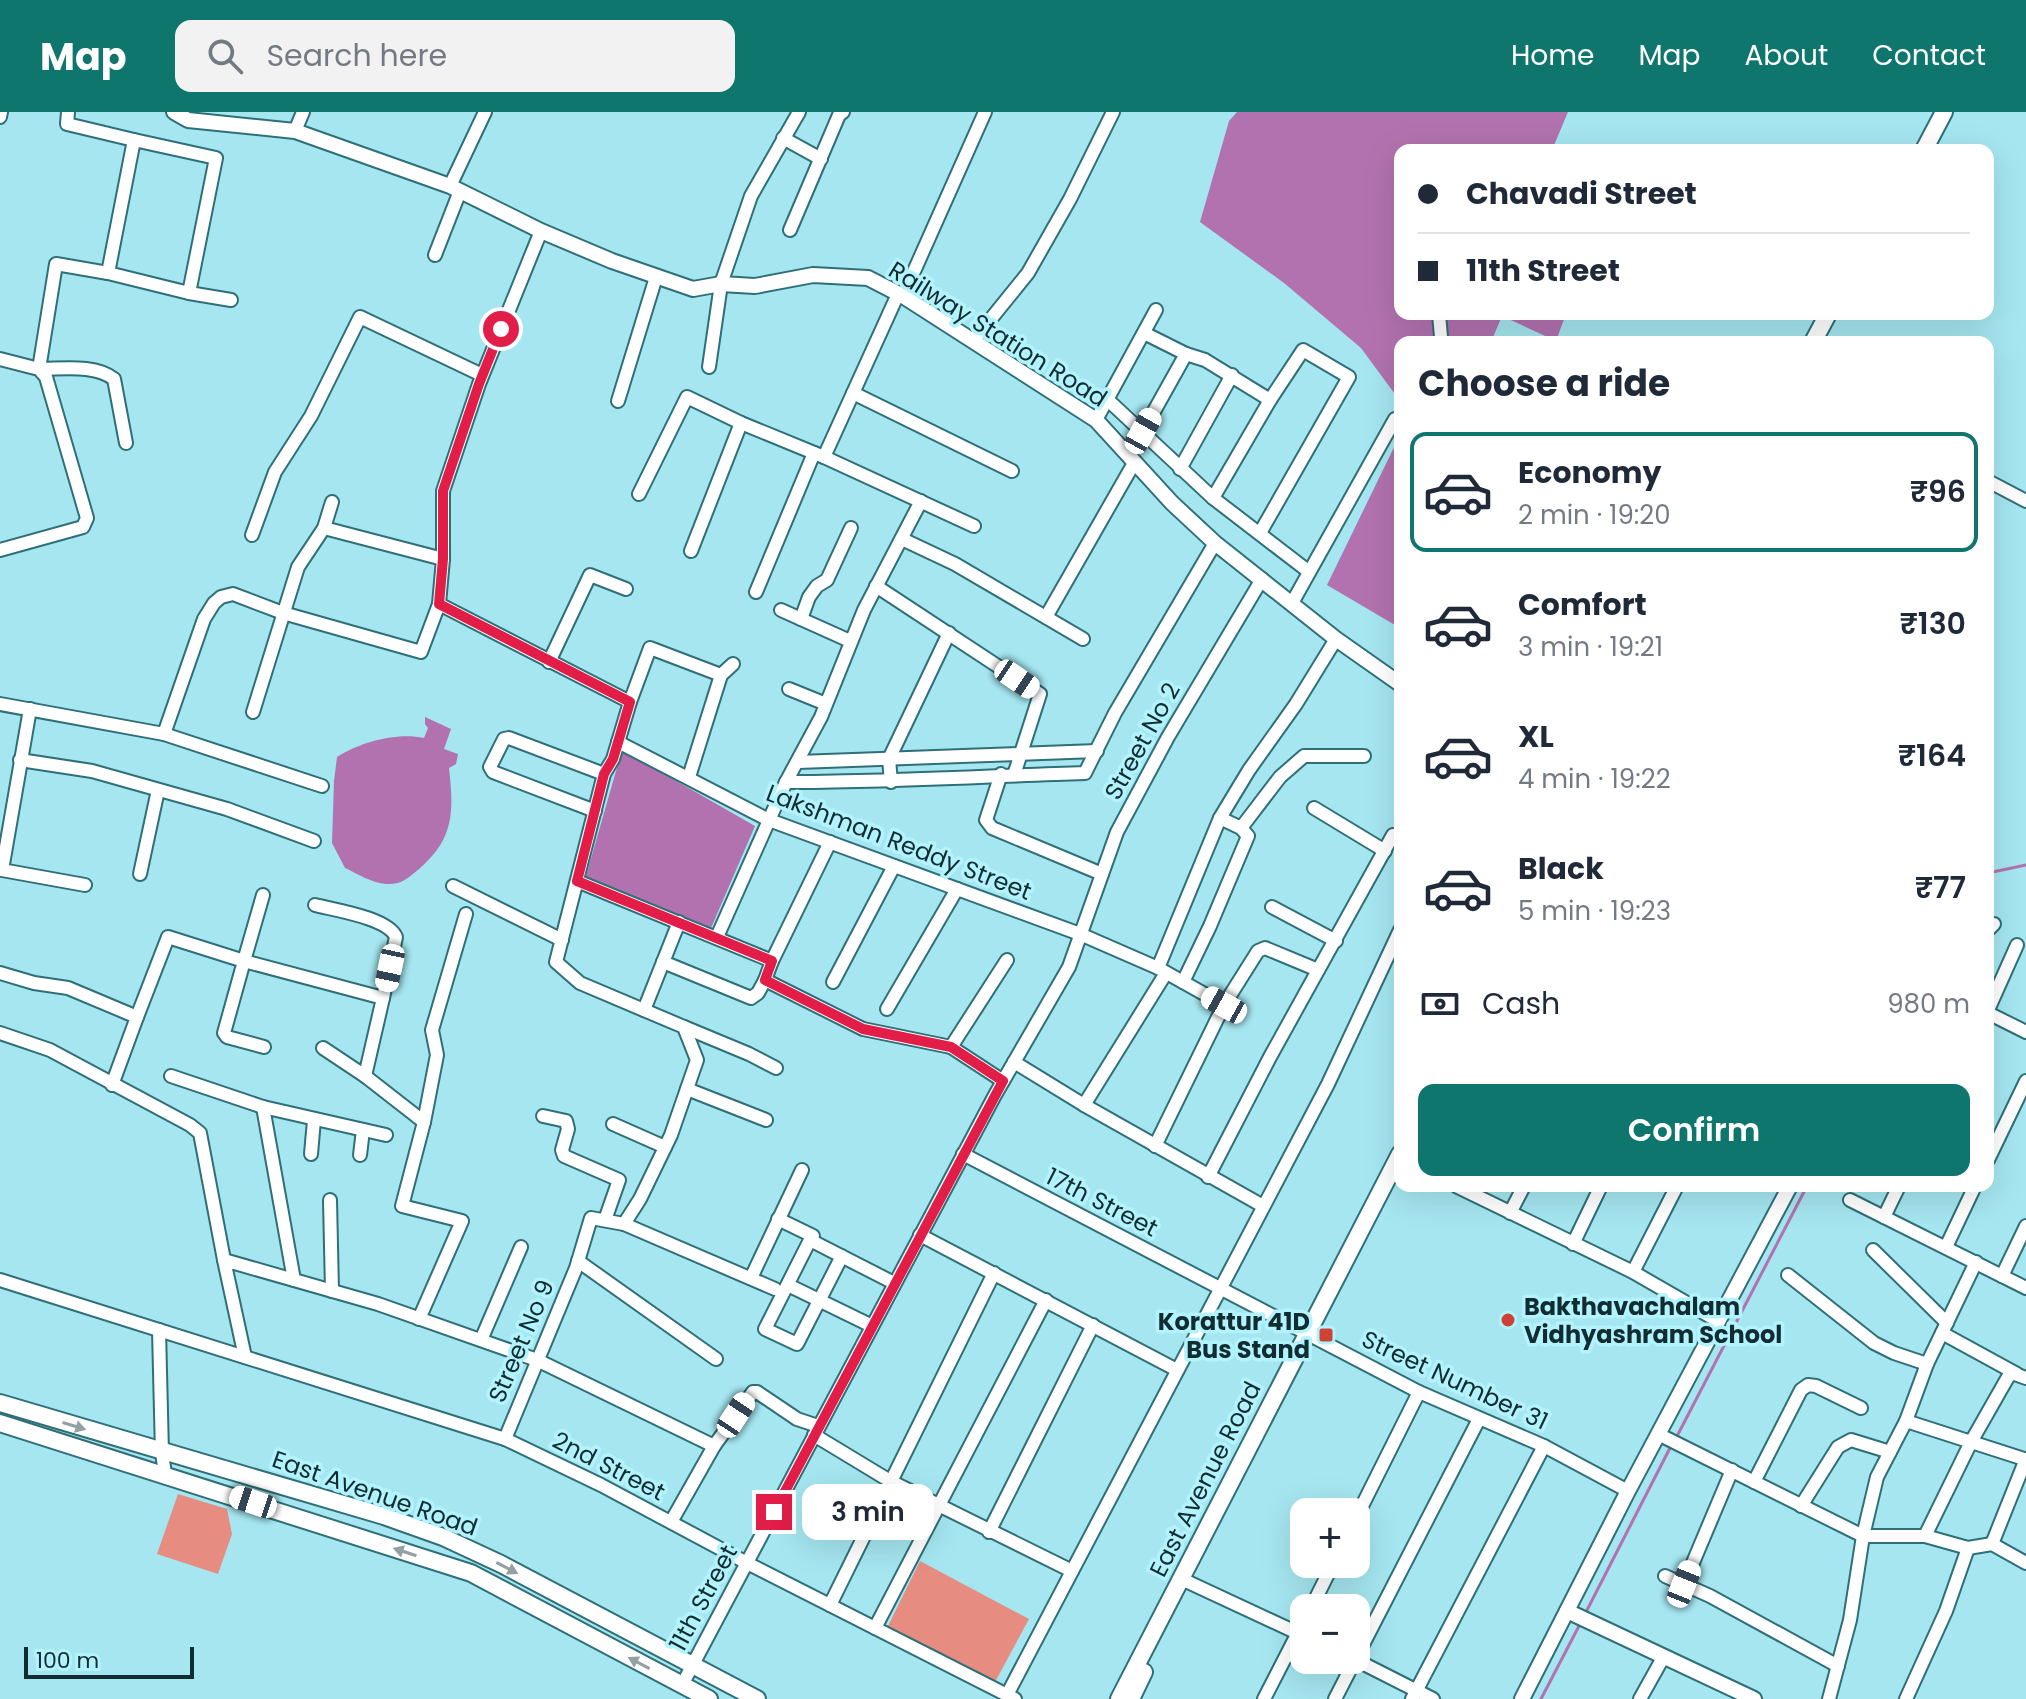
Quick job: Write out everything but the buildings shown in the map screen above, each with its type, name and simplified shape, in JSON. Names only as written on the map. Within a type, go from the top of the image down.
[{"type":"main road","points":[[1915,144],[1932,112]]},
{"type":"main road","points":[[1927,144],[1944,112]]},
{"type":"main road","name":"East Avenue Road","points":[[1131,1699],[1394,1166]]},
{"type":"main road","name":"East Avenue Road","points":[[1119,1699],[1251,1440],[1312,1336],[1394,1183]]},
{"type":"main road","name":"East Avenue Road","points":[[0,1403],[370,1512],[443,1537],[501,1564],[757,1699]]},
{"type":"main road","name":"East Avenue Road","points":[[0,1423],[471,1573],[709,1699]]},
{"type":"street","points":[[68,112],[67,124],[216,158],[189,293]]},
{"type":"street","name":"Railway Station Road","points":[[174,112],[295,131],[455,189],[541,231],[693,289],[721,284],[755,286],[813,275],[868,278],[901,295],[1096,420],[1172,503],[1215,543],[1336,639],[1394,680]]},
{"type":"street","points":[[295,131],[303,112]]},
{"type":"street","points":[[435,255],[455,189],[485,112]]},
{"type":"street","points":[[709,367],[721,284],[751,196],[799,112]]},
{"type":"street","points":[[790,230],[839,115],[843,112]]},
{"type":"street","points":[[756,592],[819,455],[901,295],[985,112]]},
{"type":"street","points":[[973,341],[1028,273],[1070,199],[1113,112]]},
{"type":"street","points":[[783,138],[821,159]]},
{"type":"street","points":[[108,273],[134,140]]},
{"type":"street","points":[[164,734],[204,619],[221,597],[233,594],[283,613],[421,652],[439,604],[443,559],[443,491],[482,375],[541,231]]},
{"type":"street","points":[[39,369],[56,264],[231,300]]},
{"type":"street","points":[[618,401],[656,277]]},
{"type":"street","points":[[1096,420],[1156,310]]},
{"type":"street","points":[[252,535],[275,472],[311,416],[360,317],[482,375]]},
{"type":"street","points":[[1144,333],[1205,360],[1270,400]]},
{"type":"street","points":[[1213,498],[1303,350],[1349,377],[1260,533]]},
{"type":"street","points":[[1143,431],[1186,354]]},
{"type":"street","points":[[0,359],[39,369],[106,373],[114,379],[126,443]]},
{"type":"street","points":[[0,550],[83,527],[87,522],[46,377],[39,369]]},
{"type":"street","points":[[1180,469],[1232,375]]},
{"type":"street","points":[[853,393],[1012,471]]},
{"type":"street","points":[[639,494],[687,397],[974,526]]},
{"type":"street","points":[[1108,400],[1213,498],[1308,571]]},
{"type":"street","points":[[1292,603],[1394,421]]},
{"type":"street","points":[[691,551],[741,423]]},
{"type":"street","points":[[1046,617],[1134,463]]},
{"type":"street","points":[[1994,484],[2026,501]]},
{"type":"street","points":[[717,937],[786,782],[826,704],[850,641],[921,501]]},
{"type":"street","points":[[253,712],[298,567],[324,528],[332,502]]},
{"type":"street","points":[[324,528],[443,559]]},
{"type":"street","points":[[801,619],[809,597],[817,586],[827,580],[851,528]]},
{"type":"street","points":[[902,539],[955,564],[1083,639]]},
{"type":"street","points":[[786,782],[891,782],[1007,774],[1085,773],[1115,713],[1215,543]]},
{"type":"street","points":[[549,662],[590,575],[626,589]]},
{"type":"street","name":"Street No 2","points":[[1003,1081],[1069,967],[1117,832],[1168,737],[1262,579]]},
{"type":"street","points":[[876,586],[1040,694],[1019,754],[987,812],[986,820],[992,828],[1102,874]]},
{"type":"street","points":[[439,604],[630,702]]},
{"type":"street","points":[[781,610],[850,641]]},
{"type":"street","points":[[891,782],[889,759],[949,633]]},
{"type":"street","points":[[1084,1105],[1162,970],[1220,818],[1336,639]]},
{"type":"street","points":[[721,675],[650,648],[604,774],[556,962],[580,983],[776,1068]]},
{"type":"street","points":[[689,777],[721,675],[733,664]]},
{"type":"street","points":[[789,689],[826,704]]},
{"type":"street","points":[[0,704],[164,734],[322,786]]},
{"type":"street","points":[[30,709],[2,870],[85,885]]},
{"type":"street","points":[[595,811],[493,772],[490,767],[504,739],[509,738],[604,774]]},
{"type":"street","name":"Lakshman Reddy Street","points":[[618,742],[769,820],[1080,934],[1162,970],[1224,1005]]},
{"type":"street","points":[[798,762],[1097,751]]},
{"type":"street","points":[[1241,828],[1280,777],[1304,756],[1364,756]]},
{"type":"street","points":[[20,760],[92,771],[227,809],[314,841]]},
{"type":"street","points":[[0,780],[16,783]]},
{"type":"street","points":[[140,874],[158,790]]},
{"type":"street","points":[[1314,808],[1385,851]]},
{"type":"street","points":[[1183,982],[1248,833],[1220,818]]},
{"type":"street","points":[[1208,1177],[1393,835]]},
{"type":"street","points":[[663,962],[751,998],[758,993],[830,842]]},
{"type":"street","points":[[833,982],[894,866]]},
{"type":"street","points":[[577,881],[772,961]]},
{"type":"street","points":[[453,886],[562,940]]},
{"type":"street","points":[[887,1009],[957,889]]},
{"type":"street","points":[[263,895],[224,1033],[227,1037],[264,1047]]},
{"type":"street","points":[[315,905],[380,923],[394,931],[396,937],[365,1076]]},
{"type":"street","points":[[1272,907],[1336,941]]},
{"type":"street","points":[[419,1319],[462,1221],[402,1206],[424,1122],[437,1055],[432,1030],[466,914]]},
{"type":"street","points":[[644,1010],[679,922]]},
{"type":"street","points":[[112,1085],[168,937],[383,998]]},
{"type":"street","points":[[1011,1697],[1072,1571],[1328,1084],[1394,943]]},
{"type":"street","points":[[1994,998],[2017,945]]},
{"type":"street","points":[[1155,1146],[1224,1005],[1258,951],[1262,949],[1318,970]]},
{"type":"street","points":[[951,1047],[1007,960]]},
{"type":"street","points":[[0,973],[34,983],[68,988],[137,1017]]},
{"type":"street","points":[[765,980],[863,1029],[951,1047],[1003,1081]]},
{"type":"street","points":[[1994,1015],[2026,1032]]},
{"type":"street","points":[[624,1224],[665,1147],[697,1060],[684,1027]]},
{"type":"street","points":[[0,1033],[50,1050],[200,1133],[245,1357]]},
{"type":"street","points":[[323,1048],[424,1122]]},
{"type":"street","points":[[1014,1062],[1208,1177],[1263,1206]]},
{"type":"street","points":[[171,1076],[263,1107],[386,1135]]},
{"type":"street","name":"11th Street","points":[[682,1685],[1003,1081]]},
{"type":"street","points":[[1994,1148],[2026,1081]]},
{"type":"street","points":[[687,1089],[766,1120]]},
{"type":"street","points":[[263,1107],[294,1280]]},
{"type":"street","points":[[543,1116],[566,1121],[568,1129],[562,1150],[564,1156],[619,1180],[605,1220],[624,1224],[751,1278],[819,1300],[872,1326]]},
{"type":"street","points":[[311,1154],[314,1120]]},
{"type":"street","points":[[613,1124],[665,1147]]},
{"type":"street","points":[[360,1155],[363,1130]]},
{"type":"street","name":"17th Street","points":[[963,1154],[1220,1288]]},
{"type":"street","points":[[751,1278],[802,1170]]},
{"type":"street","points":[[1468,1192],[1633,1272],[1718,1321]]},
{"type":"street","points":[[1510,1213],[1521,1192]]},
{"type":"street","points":[[1573,1244],[1598,1192]]},
{"type":"street","points":[[1633,1272],[1674,1192]]},
{"type":"street","points":[[1522,1699],[1574,1614],[1628,1491],[1668,1439],[1718,1321],[1787,1192]]},
{"type":"street","points":[[1884,1217],[1896,1192]]},
{"type":"street","points":[[1946,1247],[1972,1192]]},
{"type":"street","points":[[330,1200],[332,1291]]},
{"type":"street","points":[[1850,1200],[2026,1288]]},
{"type":"street","name":"Street No 9","points":[[505,1439],[578,1261],[591,1218],[605,1220]]},
{"type":"street","points":[[778,1219],[813,1236]]},
{"type":"street","points":[[2002,1276],[2026,1226]]},
{"type":"street","points":[[920,1235],[1177,1370]]},
{"type":"street","points":[[842,1256],[795,1345],[764,1327],[782,1287],[810,1240],[842,1256],[894,1283]]},
{"type":"street","points":[[481,1340],[521,1247]]},
{"type":"street","points":[[1873,1250],[1945,1328],[2022,1376]]},
{"type":"street","points":[[224,1260],[332,1291],[537,1360],[714,1446]]},
{"type":"street","points":[[578,1261],[716,1359]]},
{"type":"street","points":[[1829,1699],[1850,1620],[1863,1536],[1877,1477],[1906,1421],[1927,1364],[1976,1262]]},
{"type":"street","points":[[830,1605],[994,1273]]},
{"type":"street","points":[[1788,1275],[1874,1343],[1927,1364]]},
{"type":"street","name":"2nd Street","points":[[0,1280],[505,1439],[601,1485],[1011,1697]]},
{"type":"street","name":"Street Number 31","points":[[1220,1288],[1419,1392],[1544,1446],[1628,1491]]},
{"type":"street","points":[[875,1628],[1046,1300]]},
{"type":"street","points":[[989,1532],[1093,1325]]},
{"type":"street","points":[[159,1330],[165,1474]]},
{"type":"street","points":[[1925,1536],[1971,1442],[2008,1377],[2012,1373],[2022,1376]]},
{"type":"street","points":[[1754,1482],[1801,1390],[1808,1385],[1861,1408]]},
{"type":"street","points":[[671,1522],[714,1446],[753,1392],[757,1392],[890,1481],[1072,1571]]},
{"type":"street","points":[[1366,1498],[1419,1392]]},
{"type":"street","points":[[1370,1632],[1479,1419]]},
{"type":"street","points":[[1906,1421],[2025,1459],[1992,1544]]},
{"type":"street","points":[[1668,1439],[1863,1536],[1925,1536],[1968,1548],[1992,1544],[2026,1563]]},
{"type":"street","points":[[1801,1506],[1838,1447],[1851,1440],[1890,1452]]},
{"type":"street","points":[[1415,1695],[1544,1446]]},
{"type":"street","points":[[1684,1584],[1732,1470]]},
{"type":"street","points":[[1906,1699],[1946,1611],[1968,1548]]},
{"type":"street","points":[[1665,1576],[1838,1666]]},
{"type":"street","points":[[1188,1582],[1290,1630]]},
{"type":"street","points":[[1574,1614],[1754,1699]]},
{"type":"street","points":[[1264,1699],[1290,1654]]},
{"type":"street","points":[[1640,1699],[1664,1656]]},
{"type":"street","points":[[1370,1668],[1415,1695],[1433,1699]]},
{"type":"street","points":[[1335,1699],[1348,1674]]},
{"type":"shaded area","points":[[1237,112],[1568,112],[1555,144],[1394,144],[1394,320],[1500,320],[1494,336],[1394,336],[1394,393],[1361,348],[1284,283],[1200,222],[1229,121]]},
{"type":"shaded area","points":[[1511,320],[1564,320],[1558,336],[1545,336]]},
{"type":"shaded area","points":[[1394,447],[1394,624],[1327,585]]},
{"type":"shaded area","points":[[425,717],[451,729],[444,749],[458,754],[456,764],[449,768],[449,824],[431,858],[411,876],[396,883],[376,882],[345,868],[332,843],[337,757],[379,740],[402,736],[424,738],[428,728]]},
{"type":"shaded area","points":[[622,750],[755,826],[708,935],[584,883]]},
{"type":"shaded area","points":[[178,1494],[227,1509],[232,1534],[218,1574],[157,1554]]},
{"type":"shaded area","points":[[920,1561],[1029,1619],[995,1682],[888,1626]]},
{"type":"waterway","points":[[1994,872],[2026,865]]},
{"type":"waterway","points":[[1675,1440],[1804,1192]]},
{"type":"waterway","points":[[1585,1614],[1671,1446]]},
{"type":"waterway","points":[[1541,1699],[1580,1624]]},
{"type":"place","name":"Bakthavachalam Vidhyashram School","points":[[1508,1320]]},
{"type":"place","name":"Korattur 41D Bus Stand","points":[[1326,1335]]},
{"type":"route","points":[[501,329],[443,491],[443,559],[439,604],[630,702],[613,759],[604,774],[577,881],[772,961],[765,980],[769,983],[863,1029],[951,1047],[1003,1081],[774,1512]]}]
